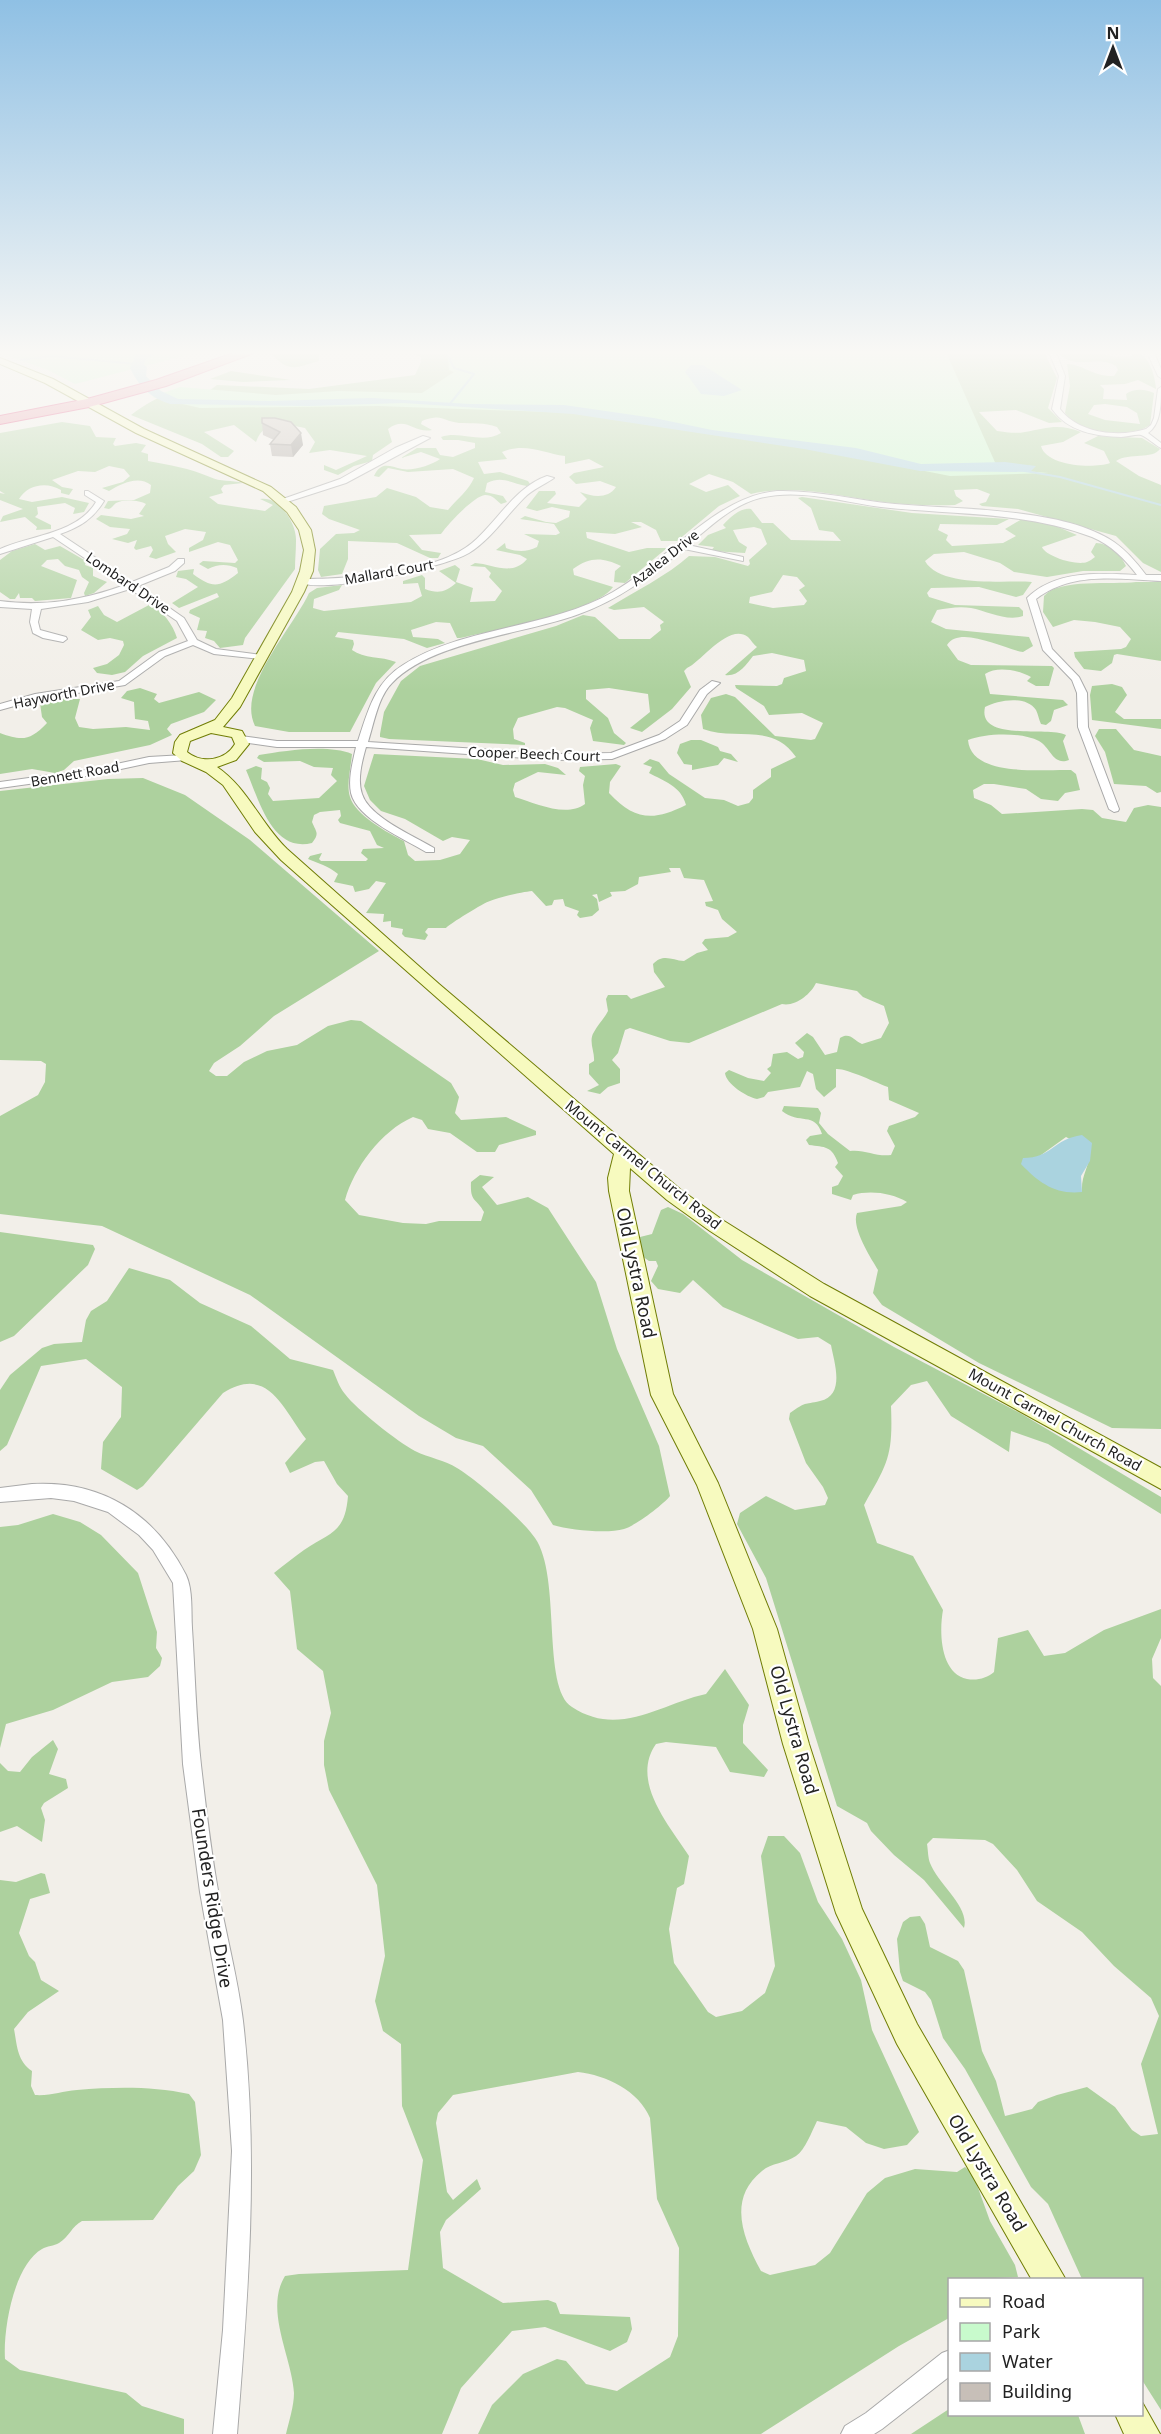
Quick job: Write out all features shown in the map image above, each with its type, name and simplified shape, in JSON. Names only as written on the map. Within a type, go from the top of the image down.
[{"type":"main road","points":[[184,758],[180,753],[181,743],[193,734],[211,729],[231,715],[259,657],[304,582],[309,559],[307,539],[296,514],[284,500],[214,464]]},
{"type":"main road","points":[[230,764],[242,744],[231,715]]},
{"type":"main road","points":[[211,729],[239,737]]},
{"type":"main road","name":"Mount Carmel Church Road","points":[[184,758],[199,763],[230,764],[244,802],[255,822],[274,846],[460,1012],[674,1195],[717,1226],[817,1290],[1161,1479]]},
{"type":"main road","name":"Old Lystra Road","points":[[624,1152],[620,1166],[619,1191],[662,1395],[706,1483],[765,1629],[796,1744],[850,1913],[907,2034],[1049,2278]]},
{"type":"main road","points":[[1132,2416],[1143,2434]]},
{"type":"street","points":[[284,500],[343,481],[374,464]]},
{"type":"street","name":"Mallard Court","points":[[304,582],[330,581],[387,573],[451,559],[475,545],[535,483],[550,478]]},
{"type":"street","points":[[2,549],[54,534],[86,519],[98,507],[98,498],[87,493]]},
{"type":"street","name":"Azalea Drive","points":[[430,850],[372,814],[357,796],[356,767],[362,744],[380,693],[390,679],[404,667],[431,655],[594,606],[618,594],[730,508],[747,499],[777,493],[802,493],[895,506],[998,512],[1046,520],[1097,537],[1119,549],[1144,578]]},
{"type":"street","name":"Lombard Drive","points":[[54,534],[132,584],[181,620],[193,642]]},
{"type":"street","points":[[681,546],[740,559]]},
{"type":"street","points":[[0,604],[37,608],[81,603],[172,569],[181,561]]},
{"type":"street","points":[[1114,809],[1083,727],[1082,693],[1076,679],[1048,650],[1034,612],[1032,598],[1040,589],[1075,579],[1161,578]]},
{"type":"street","points":[[37,608],[34,622],[36,631],[46,636],[63,639]]},
{"type":"street","points":[[193,642],[214,651],[259,657]]},
{"type":"street","name":"Hayworth Drive","points":[[0,707],[34,697],[122,683],[162,654],[193,642]]},
{"type":"street","name":"Cooper Beech Court","points":[[362,744],[555,758],[612,756],[652,742],[682,724],[703,692],[715,683]]},
{"type":"street","points":[[239,737],[277,744],[362,744]]},
{"type":"street","name":"Bennett Road","points":[[149,760],[181,743]]},
{"type":"street","points":[[230,764],[277,744]]},
{"type":"street","name":"Bennett Road","points":[[0,785],[93,772],[149,760],[184,758]]},
{"type":"street","name":"Founders Ridge Drive","points":[[0,1495],[50,1490],[86,1495],[124,1511],[149,1531],[169,1557],[182,1582],[192,1764],[209,1892],[233,2020],[242,2151],[234,2330],[225,2434]]},
{"type":"street","points":[[853,2434],[874,2421],[948,2363]]},
{"type":"green space","points":[[0,464],[161,464],[187,469],[218,480],[243,483],[224,485],[221,489],[223,493],[209,497],[218,504],[265,511],[273,505],[260,499],[274,501],[280,506],[290,519],[296,534],[295,569],[245,638],[243,645],[220,648],[214,641],[205,638],[207,631],[197,630],[200,618],[189,613],[190,610],[219,597],[217,593],[179,608],[172,603],[198,587],[186,579],[176,577],[178,571],[194,569],[193,574],[211,584],[220,584],[238,573],[237,568],[230,566],[219,565],[208,569],[199,564],[203,561],[235,563],[238,560],[230,545],[218,542],[189,552],[189,548],[203,540],[206,532],[185,529],[165,536],[168,544],[176,552],[156,559],[149,557],[153,550],[151,546],[136,550],[134,548],[137,540],[128,543],[112,539],[127,534],[130,529],[110,527],[96,519],[101,515],[131,519],[144,516],[139,514],[146,504],[131,500],[150,493],[151,485],[135,481],[124,483],[109,491],[102,488],[123,482],[130,476],[124,469],[109,466],[95,472],[78,471],[52,480],[62,487],[73,489],[69,495],[61,493],[61,490],[55,487],[37,486],[27,490],[19,499],[32,502],[62,497],[89,503],[84,512],[73,514],[75,508],[65,503],[37,507],[38,514],[35,517],[51,525],[51,529],[36,530],[37,527],[25,517],[0,522],[3,516],[23,509],[0,500],[0,493],[5,494],[0,491]]},
{"type":"green space","points":[[350,464],[363,464],[338,475],[324,470],[324,465],[336,470]]},
{"type":"green space","points":[[479,464],[484,474],[500,472],[528,481],[530,484],[527,486],[503,480],[487,483],[485,492],[503,496],[507,502],[501,504],[485,495],[474,500],[461,511],[441,534],[409,535],[422,550],[441,553],[438,558],[430,558],[397,543],[348,541],[348,559],[342,574],[321,577],[318,570],[320,549],[336,534],[354,533],[360,530],[329,519],[322,514],[324,506],[376,497],[387,488],[416,497],[430,507],[448,510],[474,478],[453,469],[408,472],[388,468],[379,477],[374,476],[383,466],[411,469],[427,465]]},
{"type":"green space","points":[[598,464],[1069,464],[1093,466],[1120,464],[1139,476],[1161,485],[1161,572],[1143,563],[1116,536],[1018,509],[982,506],[979,504],[986,502],[990,494],[977,489],[954,490],[956,496],[963,501],[955,505],[915,505],[798,490],[751,494],[733,482],[709,474],[689,484],[706,492],[728,485],[740,496],[719,506],[677,541],[661,541],[656,530],[641,522],[631,522],[642,527],[615,534],[586,532],[587,538],[629,552],[647,548],[667,548],[625,583],[614,582],[615,571],[621,566],[608,561],[591,560],[573,569],[574,575],[613,587],[603,596],[566,612],[460,638],[457,638],[450,623],[436,622],[411,630],[413,637],[438,639],[445,643],[427,648],[404,639],[338,632],[335,637],[353,640],[352,650],[357,653],[396,662],[376,683],[350,732],[289,732],[255,726],[251,711],[253,694],[260,676],[309,593],[317,588],[342,585],[339,590],[314,599],[313,608],[324,611],[411,602],[422,596],[418,583],[403,584],[403,581],[422,575],[425,578],[425,589],[438,592],[445,590],[456,583],[439,571],[455,565],[460,569],[456,582],[473,588],[470,602],[495,601],[502,591],[489,577],[491,573],[485,567],[470,566],[475,563],[509,568],[521,564],[527,559],[520,555],[496,550],[505,543],[506,548],[529,550],[537,547],[539,541],[524,534],[556,535],[560,533],[554,524],[520,519],[525,516],[556,523],[569,517],[570,511],[552,507],[537,511],[526,508],[539,491],[555,491],[556,494],[547,503],[579,507],[587,499],[580,492],[600,496],[609,494],[616,487],[600,481],[576,484],[569,477],[574,473],[604,467]]},
{"type":"green space","points":[[887,464],[996,464],[998,469],[1049,473],[950,476]]},
{"type":"green space","points":[[798,498],[912,513],[1009,519],[997,525],[940,524],[938,530],[948,535],[946,540],[952,546],[1003,543],[1016,536],[1005,529],[1022,519],[1051,524],[1077,535],[1042,547],[1049,554],[1069,561],[1087,562],[1095,557],[1091,552],[1096,543],[1114,550],[1126,566],[1120,571],[1083,571],[1047,577],[1014,572],[1000,563],[964,552],[934,554],[925,561],[933,570],[958,579],[1032,582],[1023,595],[1016,597],[979,587],[931,588],[927,593],[929,597],[955,605],[1019,607],[1023,611],[1023,616],[1010,618],[971,608],[954,607],[937,610],[931,622],[946,629],[1029,637],[1033,646],[1023,652],[982,640],[962,637],[953,639],[947,645],[958,660],[971,665],[1052,666],[1054,668],[1049,686],[1036,686],[1027,681],[1031,677],[1020,672],[995,670],[985,674],[990,694],[1063,700],[1068,705],[1054,710],[1051,721],[1046,725],[1041,724],[1036,710],[1031,705],[1012,700],[997,702],[985,707],[985,718],[992,725],[1002,729],[1066,735],[1063,741],[1069,760],[1059,761],[1039,741],[1023,736],[994,735],[968,740],[972,752],[982,761],[995,766],[1027,770],[1071,770],[1076,774],[1080,790],[1065,793],[1058,801],[1041,799],[1026,789],[984,784],[973,790],[974,798],[991,805],[1002,814],[1082,809],[1093,810],[1102,818],[1126,822],[1134,808],[1148,805],[1161,807],[1161,1429],[1112,1428],[979,1363],[882,1305],[873,1293],[878,1270],[859,1234],[857,1213],[901,1206],[907,1202],[881,1193],[860,1193],[853,1195],[851,1200],[832,1194],[832,1187],[838,1185],[843,1176],[835,1167],[838,1163],[836,1157],[827,1148],[809,1145],[806,1140],[810,1136],[822,1134],[819,1127],[811,1120],[794,1117],[782,1111],[784,1106],[818,1108],[821,1113],[819,1123],[828,1134],[850,1151],[891,1155],[895,1146],[887,1131],[889,1126],[915,1117],[919,1113],[889,1100],[888,1087],[854,1073],[836,1069],[836,1087],[824,1097],[816,1089],[813,1074],[807,1071],[800,1087],[768,1092],[764,1097],[757,1099],[738,1089],[726,1077],[725,1073],[729,1070],[748,1078],[764,1081],[771,1073],[767,1069],[771,1066],[773,1054],[787,1052],[798,1059],[803,1057],[804,1052],[795,1043],[807,1033],[813,1037],[825,1055],[837,1052],[840,1038],[843,1036],[849,1036],[862,1044],[881,1038],[889,1023],[884,1006],[863,997],[857,991],[816,983],[797,1002],[782,1004],[689,1043],[670,1041],[630,1028],[625,1030],[618,1053],[612,1060],[620,1069],[620,1083],[608,1087],[600,1094],[587,1091],[599,1085],[589,1074],[589,1064],[594,1061],[592,1035],[608,1011],[606,999],[608,995],[627,995],[631,999],[665,987],[654,972],[653,964],[664,958],[684,961],[697,953],[708,950],[702,943],[705,939],[728,937],[737,932],[722,919],[718,910],[706,906],[705,902],[713,901],[704,880],[684,878],[680,868],[669,868],[671,872],[639,877],[638,884],[625,891],[610,892],[612,896],[599,902],[597,894],[592,895],[597,899],[599,910],[592,916],[580,918],[577,915],[579,911],[565,906],[563,899],[554,900],[552,905],[546,906],[532,891],[523,892],[487,902],[446,928],[428,928],[425,932],[428,935],[425,940],[405,937],[402,934],[403,929],[391,927],[391,921],[383,922],[384,914],[366,913],[386,883],[376,881],[369,889],[355,892],[353,886],[334,882],[338,874],[334,871],[308,859],[310,856],[322,853],[319,859],[321,861],[366,861],[368,859],[361,853],[363,849],[384,848],[377,845],[370,831],[340,823],[338,820],[341,816],[340,810],[320,812],[314,815],[312,822],[317,835],[312,843],[298,844],[287,840],[269,822],[246,770],[256,766],[262,768],[261,779],[267,782],[270,788],[268,794],[273,801],[319,798],[337,781],[331,775],[333,768],[314,767],[300,761],[264,762],[257,758],[259,755],[318,749],[331,749],[352,754],[348,787],[353,804],[373,823],[404,841],[408,855],[415,861],[440,860],[460,854],[470,840],[452,837],[443,841],[405,819],[381,811],[370,800],[364,786],[374,754],[477,759],[503,765],[545,764],[558,768],[566,775],[538,772],[515,783],[513,790],[515,797],[560,810],[569,810],[585,804],[583,785],[585,776],[579,771],[580,767],[616,764],[621,766],[610,782],[609,793],[628,809],[645,816],[654,816],[686,805],[684,798],[676,789],[649,773],[652,767],[643,764],[650,759],[659,762],[669,774],[705,798],[724,800],[738,806],[749,803],[753,798],[753,790],[771,777],[771,769],[796,757],[786,746],[764,736],[728,734],[703,729],[701,715],[711,698],[726,694],[735,697],[775,736],[815,739],[823,723],[802,713],[769,715],[764,706],[736,688],[735,685],[777,686],[782,684],[784,678],[806,671],[804,660],[772,653],[753,656],[738,672],[725,675],[757,647],[748,637],[740,634],[724,639],[684,671],[691,687],[672,709],[642,732],[630,728],[650,712],[648,694],[609,688],[586,690],[586,699],[608,718],[614,733],[626,743],[624,745],[593,741],[590,728],[593,720],[557,707],[518,718],[513,729],[514,739],[525,745],[389,739],[380,737],[380,734],[384,712],[401,681],[420,666],[556,626],[583,615],[595,617],[619,639],[650,639],[661,630],[660,625],[664,622],[644,607],[614,610],[608,608],[661,577],[689,556],[715,557],[748,566],[749,560],[767,544],[761,529],[754,527],[733,530],[739,542],[747,547],[745,553],[711,551],[714,547],[698,545],[708,535],[726,528],[723,525],[740,511],[751,509],[762,523],[773,523],[791,540],[841,541],[833,532],[819,530],[811,508]],"holes":[[[783,575],[797,577],[805,586],[799,590],[807,601],[804,605],[773,608],[749,603],[750,597],[772,592]],[[1066,1137],[1089,1149],[1082,1192],[1037,1158]]]},
{"type":"green space","points":[[130,500],[123,501],[109,509],[104,508],[108,501]]},
{"type":"green space","points":[[35,544],[45,550],[60,546],[86,561],[85,565],[93,568],[93,576],[107,582],[94,593],[85,596],[89,582],[82,577],[79,570],[65,566],[58,559],[47,560],[41,566],[77,580],[71,598],[35,601],[32,598],[20,598],[19,593],[15,599],[10,599],[0,592],[0,560],[12,551]]},
{"type":"green space","points":[[1161,582],[1161,661],[1117,654],[1114,655],[1112,663],[1101,671],[1084,669],[1074,652],[1121,649],[1126,647],[1131,639],[1120,627],[1095,622],[1074,620],[1053,627],[1043,612],[1044,596],[1051,590],[1074,584]]},
{"type":"green space","points":[[149,605],[159,610],[167,618],[177,638],[143,656],[125,672],[112,675],[97,673],[93,668],[107,664],[119,655],[124,645],[123,641],[110,638],[98,640],[81,630],[91,617],[88,610],[98,606],[104,615],[117,622]]},
{"type":"green space","points":[[1112,684],[1122,687],[1127,695],[1115,712],[1124,719],[1161,719],[1161,729],[1092,720],[1090,695],[1092,686]]},
{"type":"green space","points":[[140,688],[157,694],[154,699],[159,703],[199,692],[216,700],[204,712],[171,724],[167,729],[172,735],[150,745],[74,761],[64,770],[55,773],[32,769],[0,774],[0,733],[25,738],[36,733],[47,723],[42,717],[40,703],[52,698],[80,699],[75,718],[79,727],[93,729],[126,727],[150,730],[148,721],[135,719],[134,702],[121,698],[127,691]]},
{"type":"green space","points":[[1099,729],[1116,729],[1134,750],[1161,756],[1161,792],[1157,793],[1146,786],[1114,784],[1105,752],[1095,736]]},
{"type":"green space","points":[[691,740],[701,740],[718,747],[720,751],[731,754],[738,762],[724,758],[718,765],[692,770],[692,765],[684,764],[677,753],[680,744]]},
{"type":"green space","points":[[143,778],[185,795],[250,840],[379,951],[274,1016],[240,1046],[214,1063],[209,1071],[216,1076],[227,1076],[244,1062],[267,1051],[297,1045],[328,1026],[351,1020],[361,1021],[451,1083],[459,1097],[455,1113],[461,1120],[506,1117],[536,1131],[536,1135],[499,1145],[495,1152],[477,1152],[450,1133],[428,1129],[422,1120],[413,1117],[390,1131],[370,1152],[355,1176],[345,1200],[359,1215],[403,1223],[481,1221],[484,1212],[473,1197],[471,1189],[471,1182],[480,1175],[494,1177],[482,1187],[497,1205],[528,1197],[548,1208],[596,1282],[617,1349],[659,1446],[670,1496],[642,1520],[624,1529],[608,1531],[578,1530],[553,1525],[531,1490],[483,1446],[456,1438],[419,1416],[250,1295],[102,1226],[0,1214],[0,1116],[38,1095],[45,1082],[46,1064],[41,1061],[0,1060],[0,791],[108,779]]},
{"type":"green space","points":[[668,1207],[683,1214],[742,1260],[894,1347],[1020,1413],[1161,1497],[1161,1514],[1048,1444],[1011,1431],[1009,1452],[951,1416],[927,1381],[911,1385],[891,1406],[890,1448],[879,1479],[864,1505],[877,1543],[913,1556],[943,1610],[941,1629],[946,1660],[951,1669],[967,1679],[982,1678],[994,1672],[998,1638],[1028,1630],[1044,1656],[1065,1653],[1104,1630],[1161,1609],[1161,1638],[1152,1659],[1153,1678],[1161,1686],[1161,2410],[1143,2382],[1143,2278],[1082,2278],[1048,2204],[1031,2187],[965,2069],[943,2038],[931,2000],[925,1992],[903,1981],[897,1939],[903,1922],[910,1917],[920,1916],[925,1924],[930,1947],[958,1961],[964,1970],[982,2051],[996,2081],[1005,2116],[1032,2109],[1038,2102],[1057,2095],[1087,2087],[1115,2107],[1132,2130],[1141,2136],[1158,2134],[1141,2064],[1159,2016],[1151,1998],[1114,1966],[1082,1932],[1037,1901],[1017,1870],[993,1844],[985,1840],[933,1838],[927,1844],[929,1861],[958,1904],[965,1920],[964,1928],[924,1880],[894,1855],[871,1831],[867,1823],[837,1806],[766,1578],[737,1524],[740,1513],[766,1496],[795,1510],[825,1505],[828,1498],[806,1463],[789,1419],[790,1413],[799,1407],[828,1398],[833,1392],[836,1385],[836,1369],[831,1345],[818,1337],[798,1339],[723,1307],[693,1280],[680,1293],[658,1289],[651,1281],[658,1266],[656,1261],[649,1261],[642,1256],[640,1237],[652,1234],[661,1210]]},
{"type":"green space","points":[[0,1232],[93,1245],[95,1249],[88,1265],[14,1336],[0,1342]]},
{"type":"green space","points":[[129,1268],[170,1280],[200,1303],[251,1326],[290,1359],[333,1370],[345,1394],[378,1425],[415,1451],[457,1468],[499,1500],[529,1530],[543,1556],[548,1578],[557,1678],[563,1696],[572,1707],[589,1716],[606,1719],[639,1716],[706,1694],[725,1669],[749,1705],[743,1725],[743,1743],[768,1770],[764,1777],[730,1772],[716,1747],[666,1742],[656,1744],[649,1758],[647,1773],[655,1802],[689,1856],[684,1884],[677,1888],[669,1929],[674,1963],[708,2012],[716,2017],[742,2011],[765,1993],[775,1966],[761,1856],[768,1836],[784,1836],[800,1853],[818,1902],[842,1939],[861,1980],[872,2030],[919,2132],[907,2145],[884,2149],[866,2143],[846,2127],[817,2121],[799,2153],[762,2171],[751,2182],[745,2194],[742,2206],[744,2232],[761,2271],[770,2275],[815,2265],[830,2253],[867,2193],[885,2178],[915,2169],[957,2172],[965,2167],[973,2174],[990,2221],[1015,2265],[1018,2277],[948,2278],[948,2319],[899,2346],[761,2434],[478,2434],[492,2405],[523,2374],[557,2359],[566,2361],[586,2384],[617,2391],[670,2357],[678,2336],[679,2248],[657,2199],[650,2118],[645,2108],[630,2092],[600,2077],[578,2072],[453,2095],[438,2113],[436,2123],[447,2192],[453,2200],[477,2179],[481,2189],[446,2220],[440,2232],[443,2268],[503,2303],[548,2300],[556,2303],[560,2314],[630,2317],[632,2329],[627,2342],[610,2351],[545,2327],[512,2331],[461,2388],[442,2434],[286,2434],[294,2393],[278,2318],[279,2289],[285,2276],[408,2270],[423,2160],[402,2106],[401,2044],[383,2031],[375,2001],[385,1956],[377,1885],[329,1790],[324,1765],[324,1741],[331,1713],[323,1671],[297,1649],[290,1591],[274,1573],[340,1525],[344,1518],[348,1496],[337,1484],[324,1461],[315,1462],[290,1473],[285,1463],[306,1439],[281,1403],[263,1387],[252,1384],[239,1386],[223,1393],[143,1486],[137,1490],[101,1469],[103,1442],[121,1417],[122,1387],[86,1359],[41,1366],[7,1445],[0,1451],[0,1390],[10,1375],[42,1348],[54,1344],[82,1342],[86,1320],[91,1311],[107,1301]]},
{"type":"green space","points":[[53,1514],[80,1522],[101,1535],[138,1573],[157,1632],[156,1648],[162,1658],[160,1666],[148,1677],[112,1682],[53,1710],[6,1724],[0,1748],[0,1527],[18,1525]]},
{"type":"green space","points":[[53,1740],[58,1749],[49,1774],[66,1779],[68,1788],[44,1803],[41,1808],[45,1820],[42,1842],[17,1826],[0,1832],[0,1763],[8,1771],[20,1772],[32,1757]]},
{"type":"green space","points":[[41,1873],[45,1874],[50,1893],[30,1899],[19,1933],[29,1956],[35,1962],[41,1980],[59,1991],[28,2012],[14,2029],[21,2058],[32,2071],[31,2086],[35,2095],[119,2088],[147,2088],[189,2094],[195,2102],[201,2155],[194,2171],[178,2186],[153,2220],[82,2221],[62,2241],[42,2249],[32,2257],[17,2283],[12,2299],[6,2331],[5,2359],[20,2370],[126,2393],[142,2406],[184,2419],[184,2434],[0,2434],[0,1880],[16,1882]]},
{"type":"green space","points":[[948,2410],[948,2416],[1078,2416],[1085,2434],[911,2434]]},
{"type":"water","points":[[881,464],[1017,464],[1036,466],[1030,472],[920,471]]},
{"type":"water","points":[[1082,1135],[1092,1143],[1090,1161],[1081,1176],[1082,1192],[1064,1192],[1049,1186],[1034,1177],[1021,1164],[1023,1158],[1040,1155],[1065,1140]]},
{"type":"waterway","points":[[1025,471],[1060,477],[1161,505]]}]
